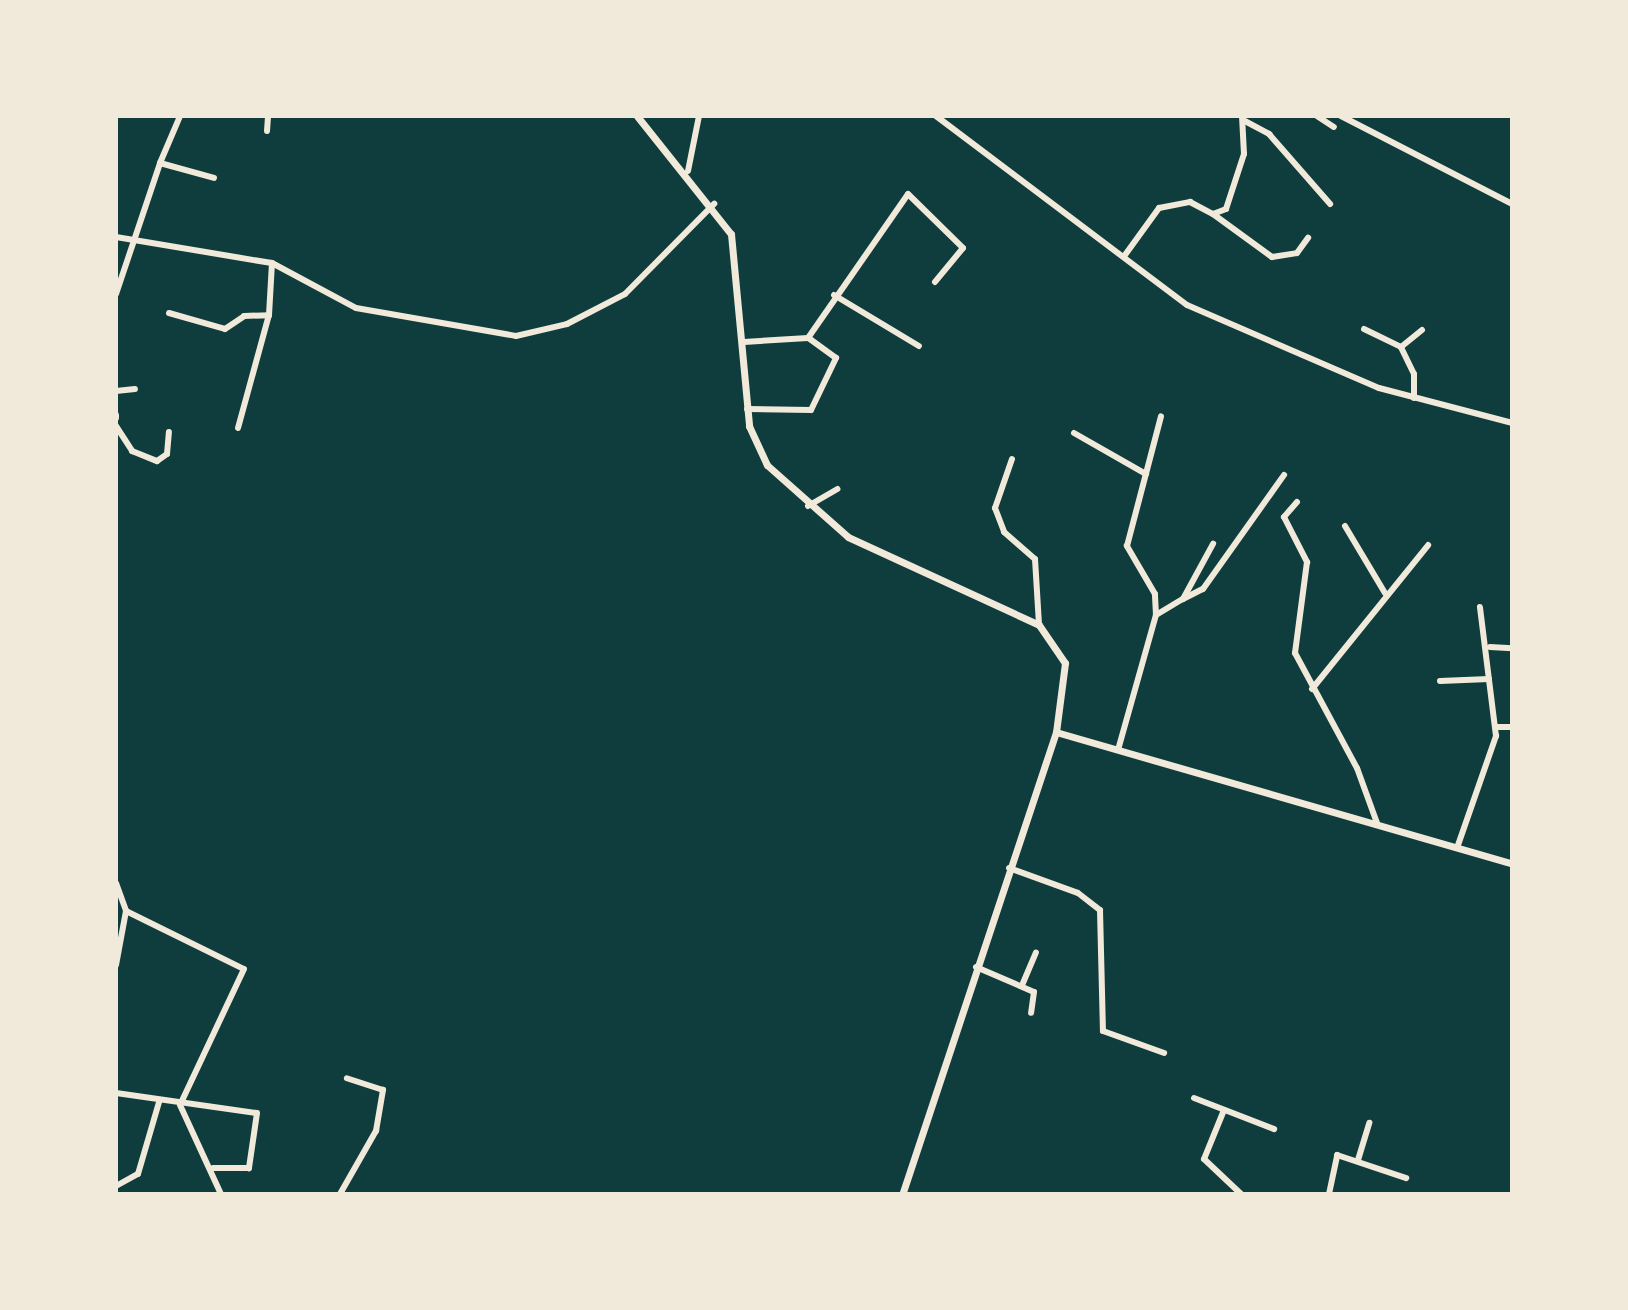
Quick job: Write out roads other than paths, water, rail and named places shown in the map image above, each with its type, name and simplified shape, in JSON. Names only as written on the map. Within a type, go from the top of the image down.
[{"type":"street","points":[[116,294],[131,239],[180,116]]},
{"type":"street","points":[[267,131],[268,116]]},
{"type":"street","points":[[637,116],[714,204],[736,248],[747,409],[760,454],[808,506],[864,546],[1039,625]]},
{"type":"street","points":[[688,171],[699,116]]},
{"type":"street","points":[[936,116],[1125,255],[1187,305],[1414,398],[1512,424]]},
{"type":"street","points":[[1317,116],[1334,127]]},
{"type":"street","points":[[1341,116],[1512,204]]},
{"type":"street","points":[[1213,214],[1226,209],[1239,176],[1243,118],[1269,134],[1330,204]]},
{"type":"street","points":[[160,163],[214,178]]},
{"type":"street","points":[[808,338],[834,295],[908,194],[963,248],[935,282]]},
{"type":"street","points":[[1125,255],[1159,208],[1190,202],[1213,214],[1272,257],[1297,253],[1308,238]]},
{"type":"street","points":[[116,237],[272,263],[356,308],[533,335],[625,294],[714,204]]},
{"type":"street","points":[[238,428],[269,315],[272,263]]},
{"type":"street","points":[[834,295],[919,346]]},
{"type":"street","points":[[169,313],[225,329],[244,316],[269,315]]},
{"type":"street","points":[[1364,329],[1401,347],[1414,374],[1414,398]]},
{"type":"street","points":[[1401,347],[1422,330]]},
{"type":"street","points":[[744,342],[808,338],[836,358],[811,410],[747,409]]},
{"type":"street","points":[[116,391],[135,389]]},
{"type":"street","points":[[1118,750],[1156,615],[1155,594],[1127,546],[1161,416]]},
{"type":"street","points":[[116,426],[132,451],[157,461],[167,454],[169,432]]},
{"type":"street","points":[[1074,433],[1146,474]]},
{"type":"street","points":[[902,1194],[1056,732],[1065,663],[1039,625],[1035,559],[1004,532],[995,508],[1012,459]]},
{"type":"street","points":[[1156,615],[1203,589],[1284,475]]},
{"type":"street","points":[[808,506],[838,489]]},
{"type":"street","points":[[1297,502],[1284,517],[1307,562],[1293,644],[1312,689],[1357,768],[1377,823]]},
{"type":"street","points":[[1345,526],[1385,593]]},
{"type":"street","points":[[1183,599],[1213,544]]},
{"type":"street","points":[[1312,689],[1385,593],[1428,545]]},
{"type":"street","points":[[1457,848],[1494,755],[1490,647],[1480,607]]},
{"type":"street","points":[[1490,647],[1512,648]]},
{"type":"street","points":[[1440,681],[1489,679]]},
{"type":"street","points":[[1495,727],[1512,727]]},
{"type":"street","points":[[1056,732],[1512,864]]},
{"type":"street","points":[[1009,868],[1078,893],[1100,910],[1103,1031],[1164,1053]]},
{"type":"street","points":[[116,883],[126,911],[116,965]]},
{"type":"street","points":[[126,911],[244,969],[180,1105]]},
{"type":"street","points":[[1023,983],[1036,953]]},
{"type":"street","points":[[976,967],[1023,983],[1036,996],[1031,1013]]},
{"type":"street","points":[[340,1194],[376,1131],[383,1090],[347,1078]]},
{"type":"street","points":[[116,1093],[180,1105],[257,1113],[249,1168],[213,1168]]},
{"type":"street","points":[[1194,1098],[1274,1129]]},
{"type":"street","points":[[116,1186],[138,1174],[159,1102]]},
{"type":"street","points":[[180,1105],[213,1168],[221,1194]]},
{"type":"street","points":[[1224,1110],[1204,1159],[1241,1194]]},
{"type":"street","points":[[1358,1160],[1369,1123]]},
{"type":"street","points":[[1329,1194],[1337,1155],[1406,1178]]}]
